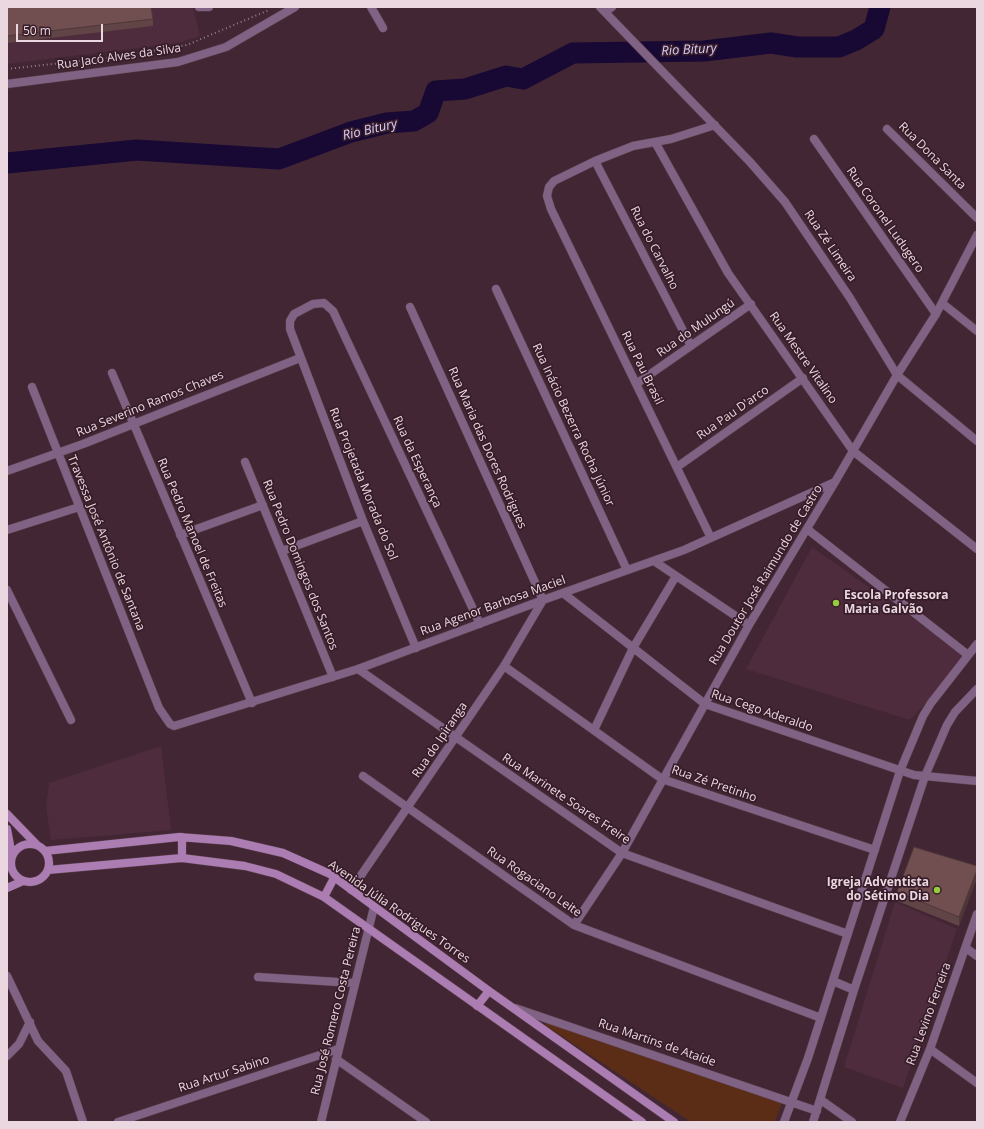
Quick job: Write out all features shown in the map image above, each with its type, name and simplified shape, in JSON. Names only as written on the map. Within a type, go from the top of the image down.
[{"type":"main road","points":[[7,814],[37,845],[45,851],[49,860],[48,870],[45,875],[35,882],[23,881],[7,888]]},
{"type":"main road","points":[[7,829],[10,861],[14,873],[23,881]]},
{"type":"main road","name":"Avenida Júlia Rodrigues Torres","points":[[45,851],[182,837],[231,841],[283,853],[334,878],[352,890],[489,991],[674,1122]]},
{"type":"main road","points":[[182,837],[182,858]]},
{"type":"main road","points":[[10,861],[15,851],[26,844],[37,845]]},
{"type":"main road","points":[[48,870],[182,858],[245,866],[276,874],[324,897],[642,1122]]},
{"type":"main road","points":[[324,897],[334,878]]},
{"type":"main road","points":[[477,1006],[489,991]]},
{"type":"street","points":[[199,7],[209,7]]},
{"type":"street","name":"Rua Jacó Alves da Silva","points":[[7,84],[178,62],[226,47],[295,7]]},
{"type":"street","points":[[371,7],[384,28]]},
{"type":"street","name":"Rua Zé Limeira","points":[[606,9],[639,46],[770,184],[793,213],[850,298],[897,374],[977,441]]},
{"type":"street","name":"Rua Pau Brasil","points":[[711,538],[551,209],[547,196],[549,188],[554,181],[595,161],[633,146],[655,142],[715,125]]},
{"type":"street","name":"Rua Dona Santa","points":[[887,129],[977,218]]},
{"type":"street","name":"Rua Coronel Ludugero","points":[[814,139],[936,314]]},
{"type":"street","name":"Rua Mestre Vitalino","points":[[655,142],[728,272],[853,451],[977,550]]},
{"type":"street","name":"Rua do Carvalho","points":[[595,161],[691,346]]},
{"type":"street","name":"Rua Doutor José Raimundo de Castro","points":[[574,926],[622,853],[749,625],[807,530],[897,374],[936,314],[977,235]]},
{"type":"street","name":"Rua Inácio Bezerra Rocha Júnior","points":[[496,289],[627,570]]},
{"type":"street","name":"Rua da Esperança","points":[[290,329],[290,321],[294,314],[313,304],[324,303],[333,310],[480,624]]},
{"type":"street","points":[[942,303],[977,331]]},
{"type":"street","name":"Rua do Mulungú","points":[[636,384],[750,304]]},
{"type":"street","name":"Rua Maria das Dores Rodrigues","points":[[410,307],[543,600]]},
{"type":"street","name":"Rua Projetada Morada do Sol","points":[[290,329],[363,521],[416,648]]},
{"type":"street","name":"Rua Severino Ramos Chaves","points":[[8,469],[58,453],[300,358]]},
{"type":"street","name":"Rua Pedro Manoel de Freitas","points":[[112,372],[132,423],[252,703]]},
{"type":"street","name":"Rua Pau D'arco","points":[[677,467],[803,378]]},
{"type":"street","name":"Travessa José Antônio de Santana","points":[[32,387],[158,708]]},
{"type":"street","name":"Rua Pedro Domingos dos Santos","points":[[245,462],[333,677]]},
{"type":"street","name":"Rua Agenor Barbosa Maciel","points":[[158,708],[170,724],[174,726],[358,669],[543,600],[684,550],[835,482]]},
{"type":"street","points":[[180,535],[263,505]]},
{"type":"street","points":[[7,530],[79,507]]},
{"type":"street","points":[[282,551],[363,521]]},
{"type":"street","points":[[807,530],[968,656]]},
{"type":"street","points":[[654,561],[749,625]]},
{"type":"street","points":[[594,730],[633,648],[676,576]]},
{"type":"street","points":[[7,590],[70,720]]},
{"type":"street","name":"Rua Cego Aderaldo","points":[[563,593],[705,704],[914,776],[977,781]]},
{"type":"street","name":"Rua do Ipiranga","points":[[352,890],[504,666],[543,600]]},
{"type":"street","points":[[784,1122],[821,1018],[900,771],[923,716],[940,690],[977,644]]},
{"type":"street","name":"Rua Zé Pretinho","points":[[504,666],[662,779],[875,850]]},
{"type":"street","name":"Rua Marinete Soares Freire","points":[[358,669],[622,853],[848,934]]},
{"type":"street","points":[[814,1122],[854,990],[925,776],[947,724],[955,712],[976,693]]},
{"type":"street","name":"Rua Rogaciano Leite","points":[[363,776],[574,926],[821,1018]]},
{"type":"street","name":"Rua José Romero Costa Pereira","points":[[321,1122],[374,907]]},
{"type":"street","name":"Rua Levino Ferreira","points":[[900,1122],[930,1049],[977,914]]},
{"type":"street","points":[[966,948],[977,956]]},
{"type":"street","points":[[7,976],[38,1040],[66,1071],[83,1122]]},
{"type":"street","points":[[258,977],[354,984]]},
{"type":"street","points":[[833,981],[854,990]]},
{"type":"street","name":"Rua Martins de Ataíde","points":[[515,1008],[792,1101],[817,1111]]},
{"type":"street","points":[[7,1056],[19,1044],[30,1022]]},
{"type":"street","name":"Rua Artur Sabino","points":[[118,1122],[338,1049]]},
{"type":"street","points":[[930,1049],[977,1083]]},
{"type":"street","points":[[336,1059],[426,1122]]},
{"type":"street","points":[[821,1100],[852,1122]]},
{"type":"path","name":"Rua Jacó Alves da Silva","points":[[7,69],[116,57],[187,45],[258,13],[273,9]]},
{"type":"shaded area","points":[[7,7],[193,7],[200,36],[178,43],[7,64]]},
{"type":"shaded area","name":"Escola Professora Maria Galvão","points":[[812,547],[969,658],[910,720],[746,669]]},
{"type":"shaded area","points":[[161,746],[171,830],[51,840],[46,806],[49,783]]},
{"type":"shaded area","points":[[895,902],[957,929],[903,1088],[844,1067]]},
{"type":"shaded area","points":[[546,1021],[782,1102],[775,1122],[691,1122],[545,1025]]},
{"type":"building","points":[[7,7],[151,7],[153,19],[7,36]]},
{"type":"building","name":"Igreja Adventista do Sétimo Dia","points":[[914,847],[977,866],[977,870],[959,917],[897,892]]},
{"type":"waterway","name":"Rio Bitury","points":[[7,163],[137,150],[279,159],[351,132],[387,123],[414,121],[428,113],[436,91],[465,89],[506,76],[523,79],[573,53],[704,51],[771,43],[797,47],[839,47],[856,40],[874,29],[880,7]]},
{"type":"place","name":"Escola Professora Maria Galvão","points":[[836,603]]},
{"type":"place","name":"Igreja Adventista do Sétimo Dia","points":[[937,890]]}]
